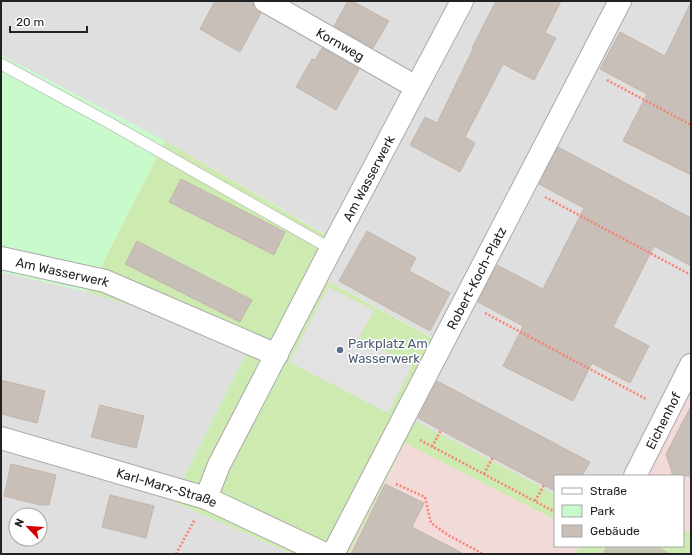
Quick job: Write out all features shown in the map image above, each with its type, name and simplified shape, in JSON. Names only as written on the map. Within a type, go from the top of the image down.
[{"type":"street","name":"Kornweg","points":[[265,1],[416,87]]},
{"type":"street","name":"Am Wasserwerk","points":[[206,498],[219,465],[462,1]]},
{"type":"street","name":"Robert-Koch-Platz","points":[[333,554],[620,1]]},
{"type":"street","name":"Am Wasserwerk","points":[[1,258],[105,281],[277,355]]},
{"type":"street","name":"Eichenhof","points":[[636,475],[691,365]]},
{"type":"street","name":"Karl-Marx-Straße","points":[[1,438],[206,498],[325,554]]},
{"type":"lane","points":[[1,64],[113,125],[331,249]]},
{"type":"path","points":[[585,68],[691,125]]},
{"type":"path","points":[[524,186],[691,275]]},
{"type":"path","points":[[463,302],[668,410]]},
{"type":"path","points":[[398,428],[554,511]]},
{"type":"path","points":[[432,447],[441,430]]},
{"type":"path","points":[[484,474],[493,458]]},
{"type":"path","points":[[374,474],[425,497],[431,523],[448,535],[483,554]]},
{"type":"path","points":[[535,501],[544,485]]},
{"type":"path","points":[[176,554],[206,498]]},
{"type":"shaded area","points":[[1,1],[691,1],[691,370],[638,475],[554,475],[554,493],[412,419],[451,347],[327,281],[346,246],[165,141],[1,55]]},
{"type":"shaded area","points":[[1,272],[88,292],[163,316],[246,353],[172,501],[292,554],[1,554]]},
{"type":"shaded area","name":"Parkplatz Am Wasserwerk","points":[[328,287],[374,310],[359,338],[412,365],[388,413],[289,362]]},
{"type":"shaded area","points":[[691,370],[691,533],[684,530],[684,475],[638,475]]},
{"type":"shaded area","points":[[405,443],[554,519],[554,547],[578,547],[575,554],[349,554]]},
{"type":"shaded area","points":[[606,547],[659,547],[672,554],[602,554]]},
{"type":"green space","points":[[1,55],[165,141],[88,292],[1,272]]},
{"type":"green space","points":[[165,141],[346,247],[327,281],[451,348],[412,419],[554,493],[554,519],[405,443],[349,554],[292,554],[172,501],[246,353],[163,316],[88,292]]},
{"type":"green space","points":[[684,530],[691,533],[691,554],[672,554],[659,547],[684,547]]},
{"type":"green space","points":[[578,547],[606,547],[602,554],[575,554]]},
{"type":"building","points":[[215,1],[253,1],[254,8],[261,13],[240,52],[200,29]]},
{"type":"building","points":[[348,1],[352,1],[389,21],[373,48],[334,26]]},
{"type":"building","points":[[496,1],[561,1],[545,33],[556,38],[534,80],[503,64],[465,137],[475,143],[460,172],[410,145],[425,117],[437,123]]},
{"type":"building","points":[[691,2],[691,175],[623,141],[647,94],[600,69],[620,32],[665,56]]},
{"type":"building","points":[[322,48],[359,69],[336,110],[296,87],[312,59],[315,60]]},
{"type":"building","points":[[558,147],[691,218],[691,266],[654,246],[613,327],[649,346],[630,383],[592,363],[573,401],[503,366],[523,326],[478,302],[497,265],[543,289],[584,208],[539,184]]},
{"type":"building","points":[[181,179],[285,232],[274,255],[169,202]]},
{"type":"building","points":[[367,231],[416,258],[409,271],[450,293],[430,331],[339,281]]},
{"type":"building","points":[[137,241],[252,300],[240,322],[125,264]]},
{"type":"building","points":[[1,380],[45,391],[37,423],[1,414]]},
{"type":"building","points":[[437,381],[590,462],[583,475],[554,475],[554,490],[418,418]]},
{"type":"building","points":[[100,405],[144,416],[136,448],[91,437]]},
{"type":"building","points":[[691,406],[691,476],[673,475],[666,454]]},
{"type":"building","points":[[11,464],[56,475],[49,505],[40,505],[4,496]]},
{"type":"building","points":[[385,484],[424,503],[412,527],[464,554],[351,554]]},
{"type":"building","points":[[110,495],[154,506],[146,538],[102,527]]},
{"type":"place","name":"Parkplatz Am Wasserwerk","points":[[340,350]]}]
